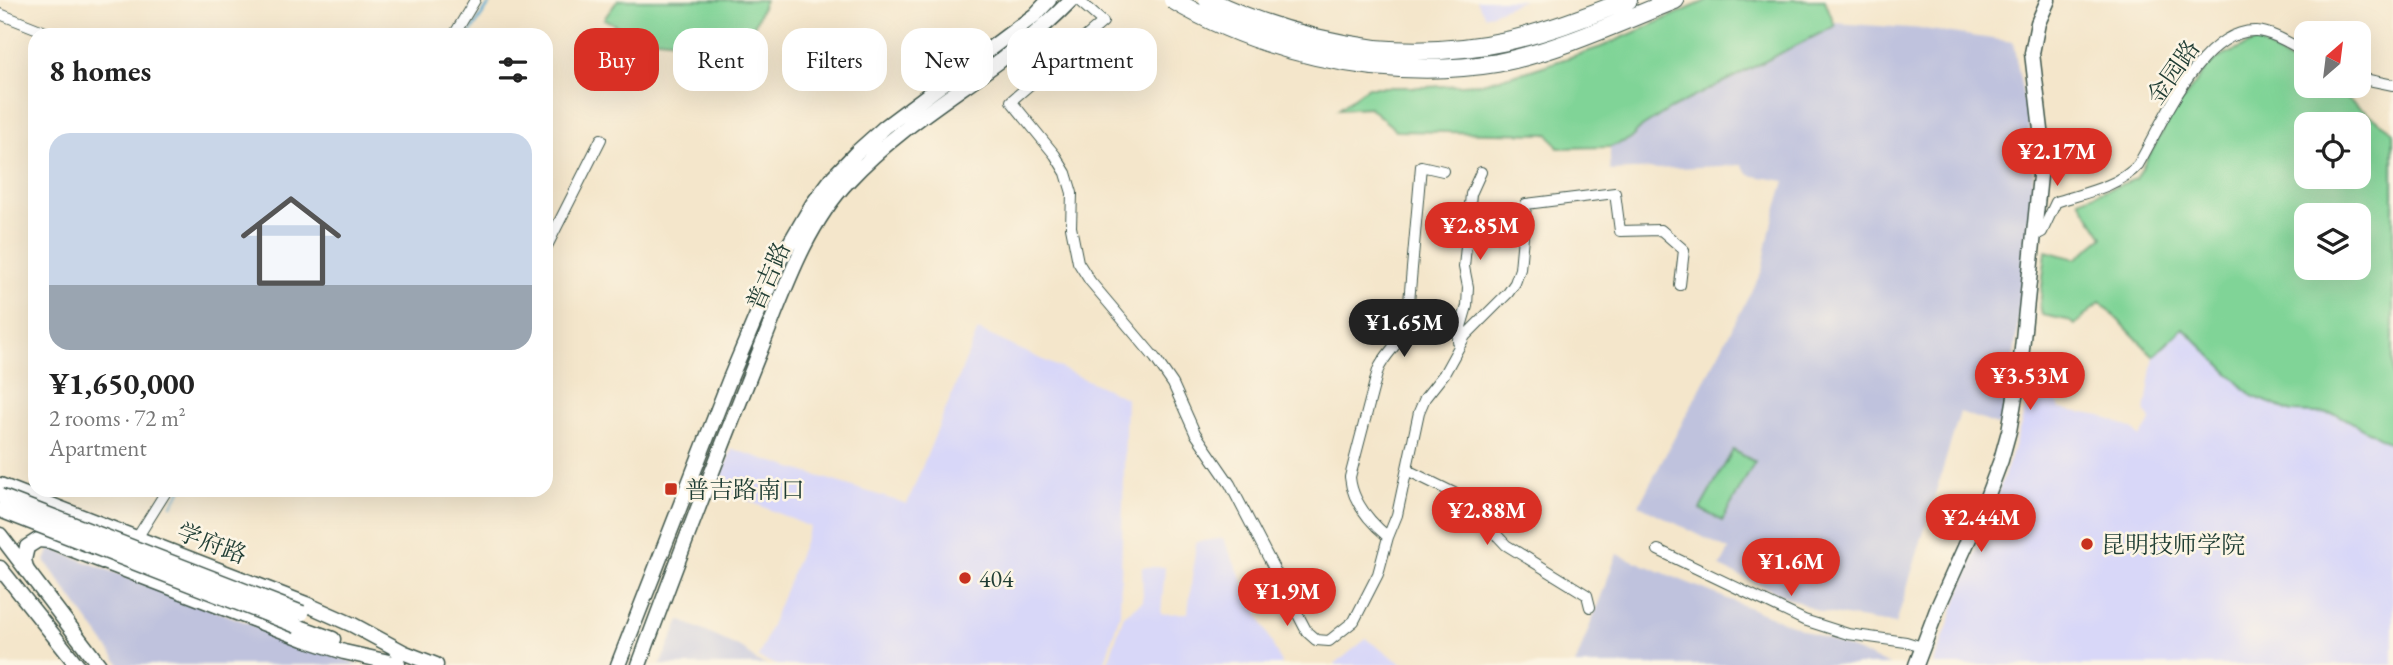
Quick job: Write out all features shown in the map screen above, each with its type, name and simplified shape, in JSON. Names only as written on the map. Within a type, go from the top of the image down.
[{"type":"highway","points":[[1173,0],[1218,24],[1257,40],[1325,59],[1374,58],[1495,45],[1540,33],[1628,0]]},
{"type":"highway","points":[[1208,0],[1243,16],[1328,41],[1374,58],[1449,68],[1498,62],[1534,53],[1594,33],[1675,0]]},
{"type":"main road","name":"普吉路","points":[[618,665],[780,260],[812,205],[834,176],[885,127],[1025,23],[1049,0]]},
{"type":"main road","name":"普吉路","points":[[639,665],[712,470],[794,266],[824,212],[847,181],[886,143],[1004,59],[1048,24],[1071,0]]},
{"type":"main road","points":[[1916,665],[2001,460],[2020,368],[2043,148],[2032,52],[2038,23],[2048,0]]},
{"type":"main road","name":"学府路","points":[[0,485],[28,496]]},
{"type":"main road","name":"学府路","points":[[0,496],[400,661],[436,665]]},
{"type":"main road","name":"学府路","points":[[31,497],[306,604],[353,625],[400,661]]},
{"type":"main road","name":"学府路","points":[[0,510],[300,619]]},
{"type":"main road","points":[[71,549],[65,539],[66,527],[74,519],[82,517]]},
{"type":"main road","points":[[0,535],[99,665]]},
{"type":"main road","points":[[27,571],[24,553],[34,541],[46,540],[314,643],[400,661]]},
{"type":"main road","points":[[0,568],[77,665]]},
{"type":"street","points":[[458,28],[475,0]]},
{"type":"street","points":[[1078,0],[1103,22],[1011,101],[1055,155],[1066,173],[1072,193],[1070,227],[1078,262],[1090,281],[1155,358],[1172,384],[1195,433],[1230,484],[1307,632],[1316,640],[1329,641],[1354,621],[1378,574],[1397,515],[1419,412],[1465,336],[1515,283],[1520,269],[1526,204],[1615,193],[1620,230],[1661,230],[1684,250],[1680,285]]},
{"type":"street","points":[[0,14],[35,28]]},
{"type":"street","name":"金园路","points":[[2034,236],[2042,232],[2056,202],[2113,183],[2138,165],[2194,72],[2206,55],[2224,40],[2244,32],[2260,31],[2294,47]]},
{"type":"street","points":[[2371,80],[2393,85]]},
{"type":"street","points":[[553,234],[601,139]]},
{"type":"street","points":[[1388,537],[1368,519],[1350,477],[1377,370],[1382,360],[1404,335],[1408,325],[1420,166],[1443,171]]},
{"type":"street","points":[[1459,346],[1458,337],[1467,306],[1468,287],[1464,267],[1471,194],[1481,172]]},
{"type":"street","points":[[1407,470],[1460,496],[1506,545],[1587,595],[1590,607]]},
{"type":"street","points":[[137,538],[163,497]]},
{"type":"street","points":[[1658,550],[1804,620],[1848,634],[1906,642],[1922,647]]},
{"type":"shaded area","points":[[1476,0],[1524,0],[1485,16]]},
{"type":"shaded area","points":[[1834,23],[1924,29],[2013,42],[2034,155],[2032,210],[2015,348],[2000,426],[1960,412],[1896,624],[1820,612],[1720,567],[1729,550],[1639,505],[1762,271],[1770,231],[1785,181],[1749,175],[1742,165],[1610,171],[1610,147],[1630,139],[1642,127],[1670,109],[1835,26]]},
{"type":"shaded area","points":[[2183,328],[2252,396],[2292,412],[2337,413],[2393,445],[2393,665],[1933,665],[2010,460],[2036,374],[2049,380],[2060,409],[2101,416],[2133,429],[2140,438],[2151,420],[2145,411],[2154,356]]},
{"type":"shaded area","points":[[978,330],[1126,398],[1120,613],[1104,665],[777,665],[758,658],[810,527],[717,487],[732,449],[907,504]]},
{"type":"shaded area","points":[[1223,538],[1282,665],[1107,665],[1124,615],[1143,601],[1142,567],[1165,567],[1161,614],[1188,613],[1196,542]]},
{"type":"shaded area","points":[[50,548],[360,665],[120,665],[45,561]]},
{"type":"shaded area","points":[[1617,554],[1890,665],[1575,665]]},
{"type":"shaded area","points":[[680,620],[743,649],[758,662],[767,665],[660,665]]},
{"type":"shaded area","points":[[1366,639],[1404,665],[1334,665]]},
{"type":"green space","points":[[618,0],[765,0],[752,28],[673,28],[673,41],[659,39],[659,28],[621,28],[604,19]]},
{"type":"green space","points":[[1708,0],[1825,0],[1835,26],[1670,109],[1642,127],[1630,139],[1610,147],[1558,148],[1549,134],[1397,131],[1369,107],[1338,109],[1368,87],[1478,84],[1528,71],[1601,47]]},
{"type":"green space","points":[[2257,41],[2294,64],[2294,98],[2345,98],[2366,112],[2294,112],[2294,189],[2371,189],[2371,116],[2393,131],[2393,445],[2337,414],[2292,412],[2252,396],[2183,328],[2154,356],[2100,302],[2075,325],[2067,320],[2042,315],[2040,305],[2046,251],[2076,259],[2103,237],[2079,200],[2136,179],[2173,113],[2212,61]]},
{"type":"green space","points":[[1733,450],[1755,462],[1722,521],[1700,509]]},
{"type":"waterway","points":[[474,28],[492,0]]},
{"type":"waterway","points":[[172,505],[177,497]]},
{"type":"place","name":"普吉路南口","points":[[671,489]]},
{"type":"place","name":"昆明技师学院","points":[[2087,544]]},
{"type":"place","name":"404","points":[[965,578]]}]
